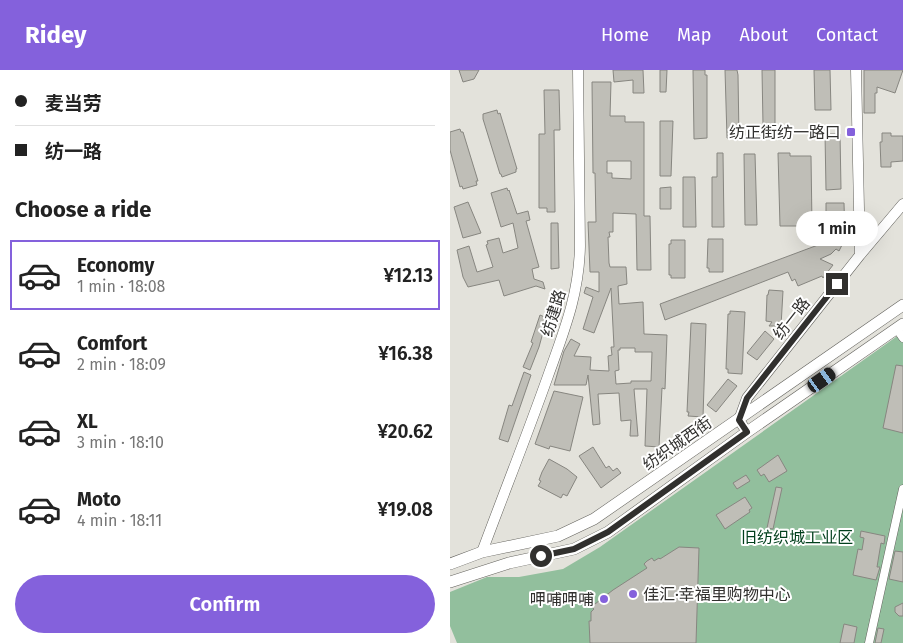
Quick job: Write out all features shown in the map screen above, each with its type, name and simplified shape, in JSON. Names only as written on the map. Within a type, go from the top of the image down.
[{"type":"main road","name":"纺织城西街","points":[[451,564],[482,552],[558,536],[594,519],[903,305]]},
{"type":"main road","name":"纺织城西街","points":[[450,582],[509,563],[574,549],[608,532],[747,432],[901,330]]},
{"type":"street","name":"纺建路","points":[[482,552],[535,413],[575,295],[580,265],[578,70]]},
{"type":"street","points":[[856,70],[860,255]]},
{"type":"street","name":"纺一路","points":[[739,420],[747,398],[860,255],[903,204]]},
{"type":"street","points":[[739,420],[747,432]]},
{"type":"street","points":[[870,643],[903,489]]},
{"type":"green space","name":"旧纺织城工业区","points":[[903,332],[903,643],[457,643],[450,626],[450,592],[487,577],[519,577],[563,569],[600,547]]},
{"type":"building","points":[[459,70],[479,70],[474,79],[463,82]]},
{"type":"building","points":[[613,70],[643,70],[644,93],[633,93],[633,80],[614,82]]},
{"type":"building","points":[[660,70],[667,70],[666,92],[660,92]]},
{"type":"building","points":[[693,70],[705,70],[705,75],[707,75],[707,138],[694,139]]},
{"type":"building","points":[[725,70],[737,70],[739,138],[727,138]]},
{"type":"building","points":[[762,70],[775,70],[775,125],[763,125]]},
{"type":"building","points":[[814,70],[830,70],[831,110],[815,110]]},
{"type":"building","points":[[864,70],[903,70],[895,93],[877,87],[877,93],[875,93],[875,113],[864,113]]},
{"type":"building","points":[[592,82],[611,82],[610,116],[625,116],[625,122],[644,122],[644,216],[650,216],[651,270],[637,270],[636,214],[613,213],[613,232],[609,232],[610,237],[608,237],[609,263],[610,267],[626,267],[627,284],[618,286],[619,304],[643,302],[644,334],[667,335],[665,389],[662,388],[659,447],[645,446],[647,389],[634,389],[638,436],[630,436],[631,420],[621,421],[619,393],[598,394],[600,424],[593,425],[588,375],[586,385],[554,385],[564,351],[571,339],[580,344],[574,356],[591,357],[590,370],[609,371],[608,356],[612,355],[611,347],[614,347],[611,288],[594,333],[583,329],[593,297],[584,293],[586,287],[599,292],[599,272],[590,272],[588,222],[596,222],[595,173],[593,173]],"holes":[[[607,161],[631,161],[631,179],[612,178],[612,173],[607,173]],[[620,348],[635,348],[635,352],[652,352],[651,381],[631,381],[631,383],[616,384],[615,371],[619,370],[618,350]]]},
{"type":"building","points":[[544,90],[559,90],[560,130],[554,130],[555,212],[547,212],[547,208],[539,208],[539,134],[545,134]]},
{"type":"building","points":[[497,110],[498,114],[500,113],[517,169],[516,172],[502,177],[483,119],[483,114]]},
{"type":"building","points":[[660,121],[673,121],[671,176],[660,176]]},
{"type":"building","points":[[460,129],[463,132],[478,181],[476,181],[477,185],[463,189],[462,186],[460,187],[450,150],[450,132]]},
{"type":"building","points":[[882,133],[891,133],[891,136],[903,136],[903,161],[891,162],[891,167],[881,167],[880,142],[882,142]]},
{"type":"building","points":[[825,134],[840,134],[841,189],[826,190]]},
{"type":"building","points":[[717,153],[723,153],[724,227],[712,227],[712,177],[717,177]]},
{"type":"building","points":[[778,153],[790,153],[790,156],[811,156],[812,226],[780,226]]},
{"type":"building","points":[[744,154],[755,154],[757,225],[745,225]]},
{"type":"building","points":[[683,177],[695,177],[696,227],[683,227]]},
{"type":"building","points":[[671,187],[671,209],[660,209],[660,188]]},
{"type":"building","points":[[507,188],[517,214],[528,211],[530,220],[526,221],[539,267],[532,269],[534,279],[543,282],[545,289],[536,286],[504,296],[499,280],[468,287],[463,277],[457,250],[469,246],[477,272],[493,267],[486,245],[488,244],[487,241],[499,238],[503,253],[518,248],[513,223],[501,227],[491,193]]},
{"type":"building","points":[[468,202],[481,233],[463,238],[454,207]]},
{"type":"building","points":[[826,203],[844,203],[845,239],[839,251],[836,249],[831,254],[820,259],[833,265],[823,278],[822,276],[798,286],[795,279],[792,281],[788,272],[665,320],[660,304],[826,242]]},
{"type":"building","points":[[551,223],[558,223],[559,268],[551,269]]},
{"type":"building","points":[[708,239],[723,239],[723,272],[709,272],[709,268],[707,268]]},
{"type":"building","points":[[671,240],[685,240],[685,278],[671,278],[671,275],[669,275],[669,244],[671,244]]},
{"type":"building","points":[[769,290],[783,291],[781,326],[769,326],[772,322],[766,321],[767,295]]},
{"type":"building","points":[[730,311],[745,312],[742,374],[728,373],[728,369],[726,369],[728,314],[730,314]]},
{"type":"building","points":[[540,315],[547,318],[530,370],[523,367],[533,343],[531,342]]},
{"type":"building","points":[[691,323],[706,324],[703,417],[688,416],[689,412],[687,412]]},
{"type":"building","points":[[765,331],[774,339],[757,360],[747,353]]},
{"type":"building","points":[[896,365],[903,366],[903,433],[883,428]]},
{"type":"building","points":[[524,372],[531,375],[508,442],[499,439],[509,405],[512,406]]},
{"type":"building","points":[[728,379],[737,386],[716,412],[707,405]]},
{"type":"building","points":[[554,391],[583,397],[570,451],[550,446],[549,449],[535,444]]},
{"type":"building","points":[[593,447],[606,468],[609,466],[613,471],[617,468],[621,473],[601,488],[579,456]]},
{"type":"building","points":[[778,455],[787,471],[769,482],[764,474],[761,476],[757,470]]},
{"type":"building","points":[[549,459],[577,477],[567,496],[563,494],[561,498],[538,486],[541,481],[539,480],[542,472]]},
{"type":"building","points":[[746,475],[750,481],[737,489],[733,483]]},
{"type":"building","points":[[776,487],[782,488],[773,529],[767,528]]},
{"type":"building","points":[[745,497],[752,508],[749,510],[750,512],[725,529],[716,515]]},
{"type":"building","points":[[861,531],[885,536],[884,544],[881,543],[877,567],[880,567],[876,580],[853,575],[858,549],[862,550],[864,538],[860,537]]},
{"type":"building","name":"佳汇·幸福里购物中心","points":[[679,547],[699,548],[696,643],[590,643],[589,621],[591,621],[591,612],[594,609],[587,603],[595,604],[647,568],[644,564],[647,561],[652,558],[654,561],[660,559]]},
{"type":"building","points":[[895,551],[903,552],[903,582],[889,579]]},
{"type":"building","points":[[903,603],[903,616],[899,616],[895,612],[895,607]]},
{"type":"building","points":[[844,624],[857,627],[854,643],[840,643]]},
{"type":"building","points":[[878,628],[884,629],[881,643],[875,643]]},
{"type":"place","name":"纺正街纺一路口","points":[[851,132]]},
{"type":"place","name":"佳汇·幸福里购物中心","points":[[633,594]]},
{"type":"place","name":"呷哺呷哺","points":[[604,599]]},
{"type":"route","points":[[541,556],[574,549],[608,532],[747,432],[739,420],[747,398],[837,284]]}]
